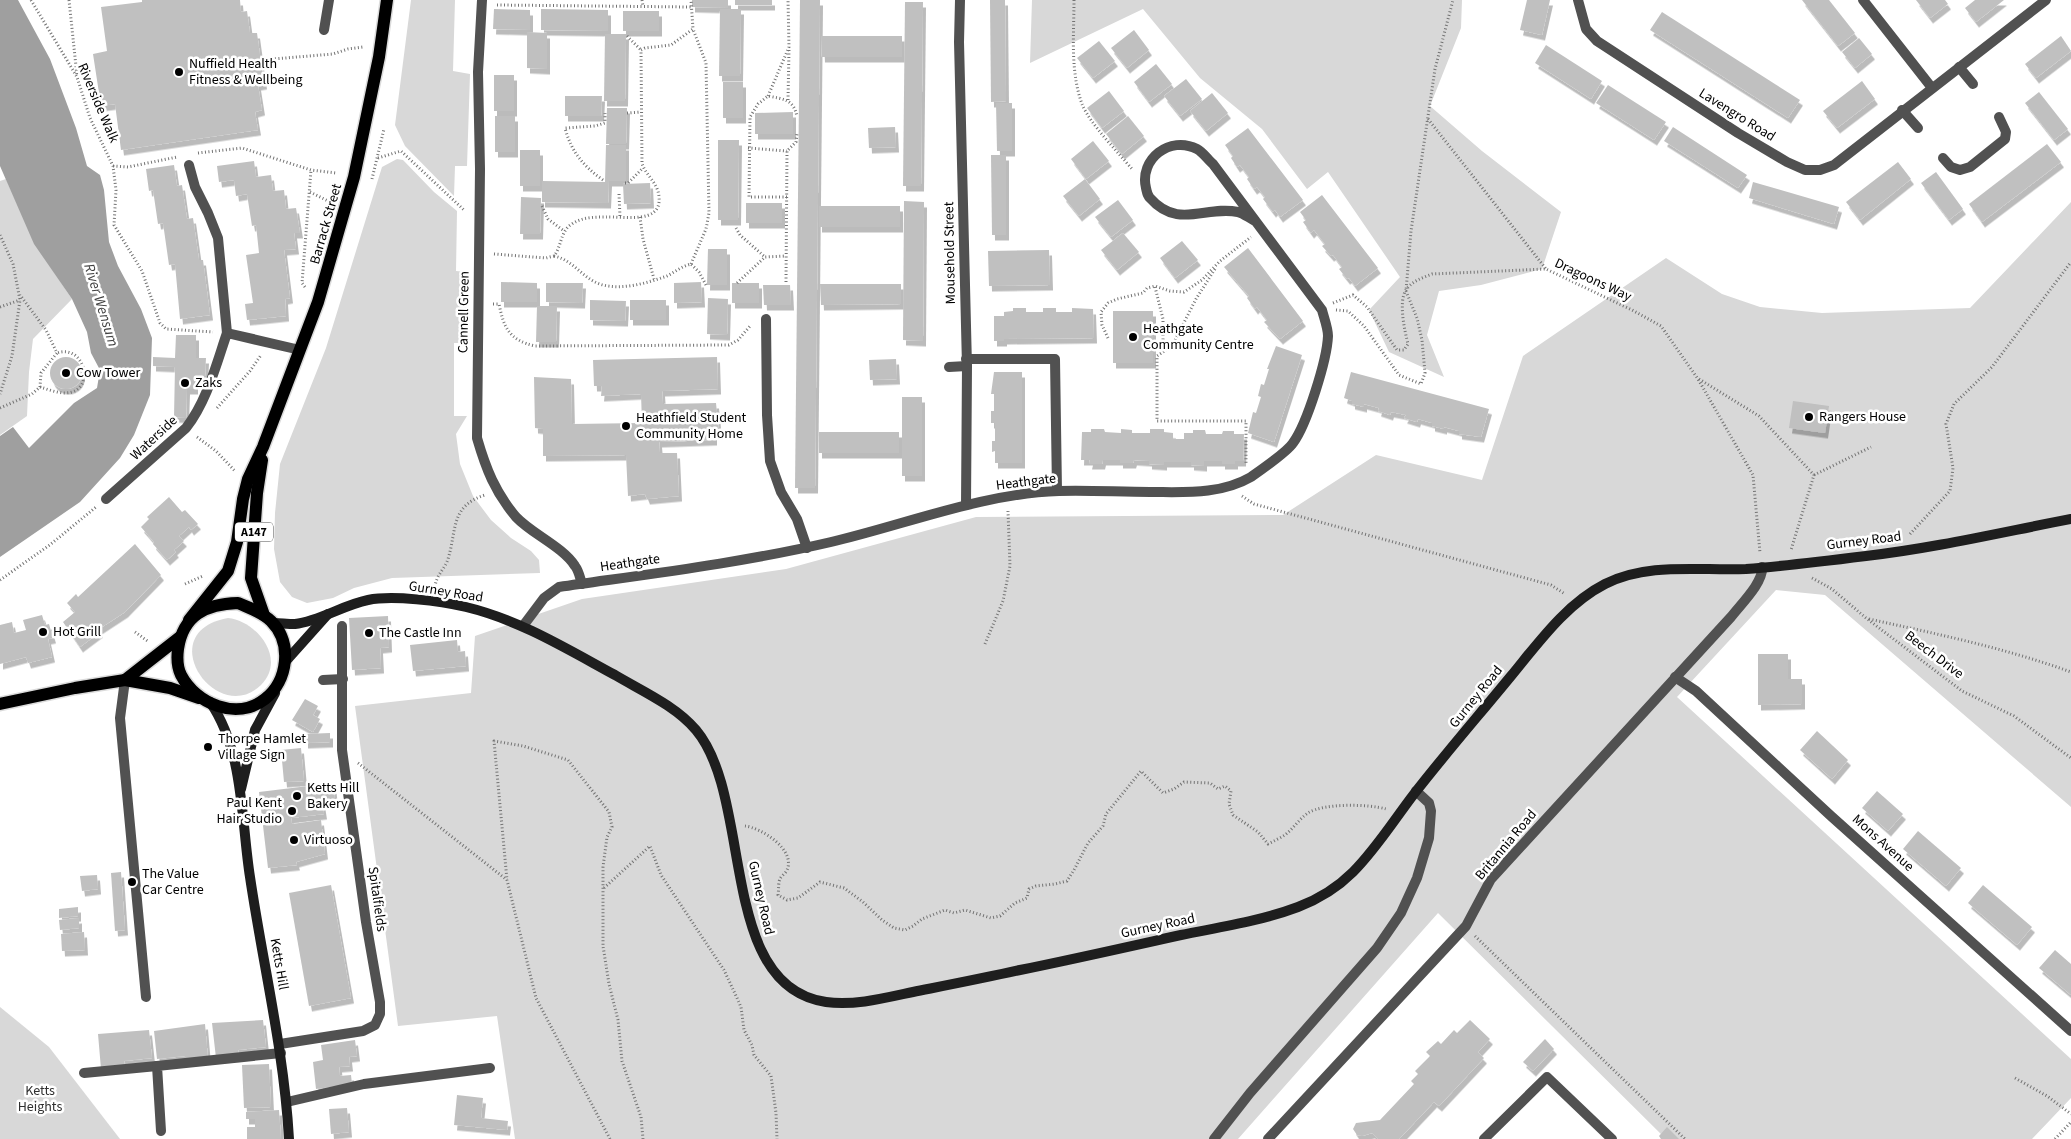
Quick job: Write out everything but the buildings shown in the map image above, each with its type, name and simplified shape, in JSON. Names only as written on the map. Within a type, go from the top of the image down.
[{"type":"main road","name":"Barrack Street","points":[[189,620],[228,571],[237,542],[248,478],[263,447],[318,302],[354,177],[379,57],[387,0]]},
{"type":"main road","name":"Barrack Street","points":[[263,447],[256,493],[252,578],[268,619]]},
{"type":"main road","points":[[189,620],[202,610],[219,604],[238,603],[268,619]]},
{"type":"main road","name":"A147","points":[[0,704],[125,680],[170,688],[206,700],[225,709],[241,710],[265,700],[280,683],[286,661],[282,640],[268,619]]},
{"type":"main road","name":"A147","points":[[189,620],[180,637],[177,658],[180,674],[206,700]]},
{"type":"main road","name":"A147","points":[[125,680],[180,637]]},
{"type":"street","points":[[324,30],[329,0]]},
{"type":"street","name":"Mousehold Street","points":[[960,0],[959,42],[966,362],[966,505]]},
{"type":"street","name":"Lavengro Road","points":[[1578,0],[1586,29],[1597,41],[1738,133],[1787,162],[1805,170],[1820,170],[1834,165],[1902,110],[2046,0]]},
{"type":"street","points":[[1863,0],[1932,88]]},
{"type":"street","name":"Cannell Green","points":[[482,2],[478,72],[480,169],[477,438],[490,479],[498,491],[518,518],[570,558],[577,568],[582,584]]},
{"type":"street","points":[[1959,67],[1972,84]]},
{"type":"street","points":[[1902,110],[1918,128]]},
{"type":"street","points":[[1943,158],[1951,167],[1960,170],[1970,166],[2005,139],[2006,132],[1999,117]]},
{"type":"street","name":"Heathgate","points":[[523,626],[551,592],[559,587],[807,548],[966,505],[1008,497],[1057,491],[1200,492],[1228,487],[1246,479],[1293,444],[1305,418],[1324,364],[1328,334],[1322,310],[1213,164],[1198,149],[1183,144],[1167,146],[1155,154],[1146,166],[1145,173]]},
{"type":"street","points":[[189,165],[194,187],[208,213],[218,238],[227,333],[300,350]]},
{"type":"street","points":[[1145,173],[1144,180],[1148,196],[1160,208],[1176,214],[1196,215],[1222,210],[1239,212],[1255,221]]},
{"type":"street","points":[[766,319],[766,414],[770,460],[781,492],[797,519],[807,548]]},
{"type":"street","name":"Waterside","points":[[106,499],[186,428],[195,416],[211,380],[227,333]]},
{"type":"street","points":[[949,367],[966,362],[1056,359],[1057,491]]},
{"type":"street","name":"Gurney Road","points":[[268,619],[296,624],[369,600],[401,598],[458,605],[490,613],[523,626],[641,690],[680,714],[698,732],[720,775],[748,914],[763,957],[776,976],[789,988],[826,1003],[850,1003],[982,978],[1283,912],[1307,904],[1337,887],[1358,868],[1416,791],[1548,631],[1578,602],[1605,584],[1627,576],[1674,570],[1762,567],[1892,552],[2071,519]]},
{"type":"street","name":"Britannia Road","points":[[1268,1139],[1466,926],[1491,879],[1731,617],[1758,582],[1762,573],[1762,567]]},
{"type":"street","points":[[286,661],[328,613]]},
{"type":"street","name":"Spitalfields","points":[[84,1073],[157,1066],[280,1049],[363,1031],[375,1025],[380,1014],[380,1002],[366,922],[342,750],[342,626]]},
{"type":"street","name":"Mons Avenue","points":[[1675,677],[1696,691],[1831,816],[2071,1031]]},
{"type":"street","points":[[323,680],[343,678]]},
{"type":"street","points":[[125,680],[120,718],[146,997]]},
{"type":"street","name":"Ketts Hill","points":[[240,794],[255,730],[280,683]]},
{"type":"street","name":"Ketts Hill","points":[[206,700],[219,715],[225,730],[240,794],[250,877],[280,1049],[287,1102],[289,1139]]},
{"type":"street","points":[[1214,1139],[1250,1093],[1377,948],[1401,913],[1417,878],[1428,838],[1431,811],[1428,803],[1416,791]]},
{"type":"street","points":[[157,1066],[161,1131]]},
{"type":"street","points":[[287,1102],[364,1084],[490,1068]]},
{"type":"street","points":[[1484,1139],[1547,1077],[1612,1139]]},
{"type":"path","name":"Riverside Walk","points":[[31,0],[77,77],[90,118],[114,166],[116,190],[114,225],[142,271],[160,324],[166,329],[227,333]]},
{"type":"path","points":[[69,0],[77,77]]},
{"type":"path","points":[[544,5],[545,0]]},
{"type":"path","points":[[642,0],[642,6]]},
{"type":"path","points":[[478,253],[546,258],[554,256],[562,258],[590,279],[603,285],[629,287],[666,276],[691,264],[706,229],[709,213],[706,63],[693,29],[691,0]]},
{"type":"path","points":[[788,0],[788,100]]},
{"type":"path","points":[[1074,0],[1074,60],[1083,106],[1098,129],[1132,169],[1145,173]]},
{"type":"path","points":[[1322,310],[1339,299],[1353,295],[1367,307],[1397,350],[1404,350],[1408,344],[1403,324],[1403,296],[1406,291],[1411,231],[1435,70],[1453,0]]},
{"type":"path","points":[[482,2],[544,5],[691,7]]},
{"type":"path","points":[[641,50],[671,45],[693,29]]},
{"type":"path","points":[[554,256],[564,231],[571,224],[582,219],[647,216],[656,210],[660,199],[658,188],[643,168],[641,50],[627,36]]},
{"type":"path","points":[[261,60],[333,54],[363,47]]},
{"type":"path","points":[[787,197],[749,197],[748,148],[750,117],[758,104],[768,96],[789,47]]},
{"type":"path","points":[[768,96],[788,100],[795,108],[797,117]]},
{"type":"path","points":[[627,113],[641,112]]},
{"type":"path","points":[[603,180],[579,160],[569,142],[565,128],[595,126],[604,123],[605,113]]},
{"type":"path","points":[[1428,118],[1546,269]]},
{"type":"path","points":[[372,182],[384,129]]},
{"type":"path","points":[[786,282],[787,151],[796,142],[797,134]]},
{"type":"path","points":[[196,153],[242,148],[311,170],[336,173]]},
{"type":"path","points":[[748,148],[787,151]]},
{"type":"path","points":[[378,158],[401,151],[479,225]]},
{"type":"path","points":[[114,166],[128,167],[180,156]]},
{"type":"path","points":[[625,183],[643,168]]},
{"type":"path","points":[[311,170],[302,283],[318,302]]},
{"type":"path","points":[[310,192],[328,201]]},
{"type":"path","points":[[620,194],[620,217]]},
{"type":"path","points":[[542,206],[548,219],[564,231]]},
{"type":"path","points":[[640,217],[643,239],[654,279]]},
{"type":"path","points":[[736,228],[740,235],[765,257]]},
{"type":"path","points":[[1246,479],[1246,421],[1157,421],[1158,356],[1172,346],[1196,299],[1220,261],[1261,230]]},
{"type":"path","points":[[0,235],[13,264],[20,300],[12,356],[0,394]]},
{"type":"path","points":[[737,283],[765,257],[786,256]]},
{"type":"path","points":[[1892,552],[1942,502],[1950,491],[1953,468],[1946,424],[1954,404],[1992,367],[2071,262]]},
{"type":"path","points":[[691,264],[699,272],[706,284]]},
{"type":"path","points":[[1108,338],[1102,325],[1101,312],[1117,299],[1142,293],[1147,288],[1155,286],[1170,291],[1184,292],[1215,269]]},
{"type":"path","name":"Dragoons Way","points":[[1406,291],[1416,281],[1432,274],[1546,269],[1662,326],[1698,379],[1753,475],[1760,555]]},
{"type":"path","points":[[1155,286],[1163,318],[1163,346],[1166,352]]},
{"type":"path","points":[[1322,310],[1348,311],[1364,326],[1399,375],[1422,384],[1425,373],[1422,340],[1417,318],[1406,291]]},
{"type":"path","points":[[19,292],[46,330],[56,353]]},
{"type":"path","points":[[0,307],[20,300]]},
{"type":"path","points":[[478,304],[499,304],[502,321],[510,335],[522,343],[535,346],[729,345],[738,340],[758,318],[766,319]]},
{"type":"path","points":[[0,408],[32,394],[40,387],[41,373],[56,353],[63,351],[75,355],[84,367],[81,386],[74,392],[61,393],[40,387]]},
{"type":"path","points":[[1698,379],[1759,416],[1814,475]]},
{"type":"path","points":[[193,434],[216,451],[228,464]]},
{"type":"path","points":[[1787,564],[1814,475],[1871,447]]},
{"type":"path","points":[[1228,487],[1254,504],[1551,585],[1578,602]]},
{"type":"path","points":[[434,603],[435,583],[448,561],[456,522],[463,508],[471,500],[498,491]]},
{"type":"path","points":[[986,644],[1003,601],[1010,566],[1008,497]]},
{"type":"path","points":[[0,580],[51,544],[106,499]]},
{"type":"path","name":"Beech Drive","points":[[1787,564],[1832,589],[1866,618],[1962,691],[2014,716],[2071,758]]},
{"type":"path","points":[[1866,618],[1986,645],[2034,658],[2071,672]]},
{"type":"path","points":[[135,632],[150,642]]},
{"type":"path","points":[[610,1139],[536,998],[507,880],[494,741],[523,746],[568,760],[609,812],[612,827],[607,837],[605,852],[603,946],[615,1002],[622,1061],[641,1117],[643,1139]]},
{"type":"path","points":[[342,750],[507,880]]},
{"type":"path","points":[[731,824],[751,827],[770,836],[778,843],[788,857],[788,869],[779,880],[778,895],[787,900],[798,898],[820,882],[844,888],[863,902],[882,920],[894,928],[905,930],[914,926],[922,919],[945,910],[954,912],[965,910],[991,918],[1000,916],[1016,903],[1027,898],[1029,889],[1067,881],[1088,843],[1103,826],[1106,814],[1141,771],[1163,793],[1174,789],[1184,782],[1210,783],[1218,789],[1225,786],[1231,791],[1229,804],[1233,815],[1258,832],[1268,844],[1286,834],[1310,811],[1346,805],[1375,806],[1387,810],[1394,822]]},
{"type":"path","points":[[603,889],[650,846],[661,875],[724,970],[741,1007],[744,1030],[752,1045],[754,1055],[771,1076],[777,1139]]},
{"type":"path","points":[[1466,926],[1685,1139]]},
{"type":"path","points":[[2015,1078],[2047,1096],[2071,1114]]},
{"type":"path","points":[[2056,1139],[2071,1122]]},
{"type":"green space","points":[[411,0],[455,0],[453,71],[470,74],[467,166],[455,166],[454,196],[405,146],[395,125]]},
{"type":"green space","points":[[1032,0],[1462,0],[1461,28],[1430,106],[1482,151],[1561,212],[1542,269],[1481,285],[1439,291],[1427,335],[1444,377],[1389,352],[1369,310],[1400,277],[1328,172],[1307,189],[1262,129],[1200,78],[1143,9],[1030,63]]},
{"type":"green space","points":[[397,159],[403,160],[434,192],[457,211],[456,271],[467,272],[467,343],[454,343],[454,416],[467,416],[456,434],[460,464],[473,496],[491,520],[511,538],[531,551],[539,560],[540,573],[392,578],[354,588],[333,598],[307,603],[292,597],[280,582],[274,549],[275,513],[280,464],[326,348],[382,167]]},
{"type":"green space","points":[[6,179],[35,244],[72,299],[33,339],[27,416],[0,435],[0,181]]},
{"type":"green space","points":[[2071,202],[2071,807],[1825,595],[1776,590],[1677,697],[2071,1059],[2071,1098],[2032,1139],[1666,1139],[1438,913],[1238,1139],[515,1139],[497,1016],[398,1026],[355,706],[471,693],[475,636],[582,599],[786,569],[976,517],[1283,515],[1376,455],[1482,480],[1523,356],[1666,258],[1722,294],[1760,307],[1822,313],[1970,308]]},
{"type":"green space","points":[[228,618],[249,626],[265,643],[270,653],[271,664],[268,675],[261,685],[244,695],[226,695],[211,686],[199,673],[193,657],[194,640],[205,627]]},
{"type":"green space","name":"Ketts Heights","points":[[0,1007],[49,1047],[120,1139],[0,1139]]},
{"type":"water","name":"River Wensum","points":[[0,0],[18,0],[50,59],[76,128],[87,166],[100,175],[104,190],[109,242],[118,266],[141,309],[152,338],[150,395],[134,435],[120,458],[80,502],[0,557],[0,436],[13,427],[29,448],[74,403],[97,388],[100,370],[91,353],[87,332],[72,299],[34,244],[0,166]]},
{"type":"place","name":"Nuffield Health Fitness & Wellbeing","points":[[179,72]]},
{"type":"place","name":"Heathgate Community Centre","points":[[1133,337]]},
{"type":"place","name":"Cow Tower","points":[[66,373]]},
{"type":"place","name":"Zaks","points":[[185,383]]},
{"type":"place","name":"Rangers House","points":[[1809,417]]},
{"type":"place","name":"Heathfield Student Community Home","points":[[626,426]]},
{"type":"place","name":"Hot Grill","points":[[43,632]]},
{"type":"place","name":"The Castle Inn","points":[[369,633]]},
{"type":"place","name":"Thorpe Hamlet Village Sign","points":[[208,747]]},
{"type":"place","name":"Ketts Hill Bakery","points":[[297,796]]},
{"type":"place","name":"Paul Kent Hair Studio","points":[[292,811]]},
{"type":"place","name":"Virtuoso","points":[[294,840]]},
{"type":"place","name":"The Value Car Centre","points":[[132,882]]}]
